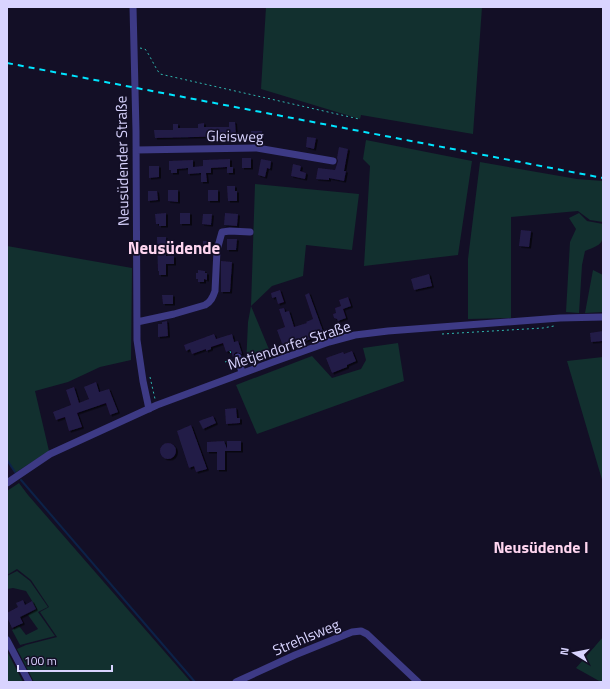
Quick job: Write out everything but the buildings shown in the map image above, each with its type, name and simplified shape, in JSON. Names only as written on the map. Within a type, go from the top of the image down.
[{"type":"street","name":"Neusüdender Straße","points":[[133,7],[137,322],[139,362],[149,409]]},
{"type":"street","name":"Gleisweg","points":[[136,150],[257,148],[332,161]]},
{"type":"street","points":[[137,322],[174,314],[208,303],[214,296],[215,291],[217,250],[222,232],[250,232]]},
{"type":"street","name":"Metjendorfer Straße","points":[[7,483],[50,454],[149,409],[242,373],[329,342],[373,332],[560,318],[603,317]]},
{"type":"street","points":[[235,358],[242,373]]},
{"type":"street","name":"Strehlsweg","points":[[236,682],[324,643],[352,632],[361,631],[368,634],[418,682]]},
{"type":"street","points":[[7,640],[29,682]]},
{"type":"path","points":[[134,48],[145,49],[150,55],[154,66],[160,74],[359,119]]},
{"type":"path","points":[[443,334],[543,328],[558,325]]},
{"type":"path","points":[[230,351],[235,358]]},
{"type":"path","points":[[149,374],[157,406]]},
{"type":"green space","points":[[266,7],[482,7],[473,134],[361,115],[360,119],[261,89]]},
{"type":"green space","points":[[366,140],[472,161],[458,255],[364,266],[370,166],[363,159]]},
{"type":"green space","points":[[480,162],[577,179],[603,181],[603,222],[590,220],[578,211],[511,217],[511,318],[468,319],[468,259]]},
{"type":"green space","points":[[255,184],[359,194],[352,250],[306,245],[303,276],[272,286],[251,306]]},
{"type":"green space","points":[[579,213],[587,221],[603,224],[603,231],[601,242],[585,251],[582,265],[579,313],[566,312],[570,242],[576,229],[569,218]]},
{"type":"green space","points":[[7,246],[132,268],[131,360],[100,367],[68,382],[35,391],[49,451],[15,473],[7,460]]},
{"type":"green space","points":[[593,270],[603,275],[603,312],[585,313]]},
{"type":"green space","points":[[251,306],[273,359],[268,357],[246,366],[248,322]]},
{"type":"green space","points":[[398,343],[404,381],[257,434],[236,385],[312,356],[332,378],[361,369],[366,360],[363,348]]},
{"type":"green space","points":[[603,357],[603,483],[567,361]]},
{"type":"green space","points":[[19,483],[191,682],[34,682],[17,649],[26,645],[57,637],[40,612],[49,607],[31,580],[17,569],[7,575],[7,491]]},
{"type":"green space","points":[[17,571],[30,581],[48,607],[38,612],[55,636],[20,645],[12,630],[19,626],[26,635],[38,629],[28,615],[37,609],[26,591],[13,588],[7,589],[7,576]]},
{"type":"green space","points":[[603,637],[603,682],[601,682],[576,668]]},
{"type":"green space","points":[[7,651],[23,682],[7,682]]},
{"type":"waterway","points":[[7,460],[15,472]]},
{"type":"waterway","points":[[21,480],[195,682]]},
{"type":"railway","points":[[7,63],[603,178]]},
{"type":"district","name":"Neusüdende","points":[[174,248]]},
{"type":"district","name":"Neusüdende I","points":[[541,547]]}]
